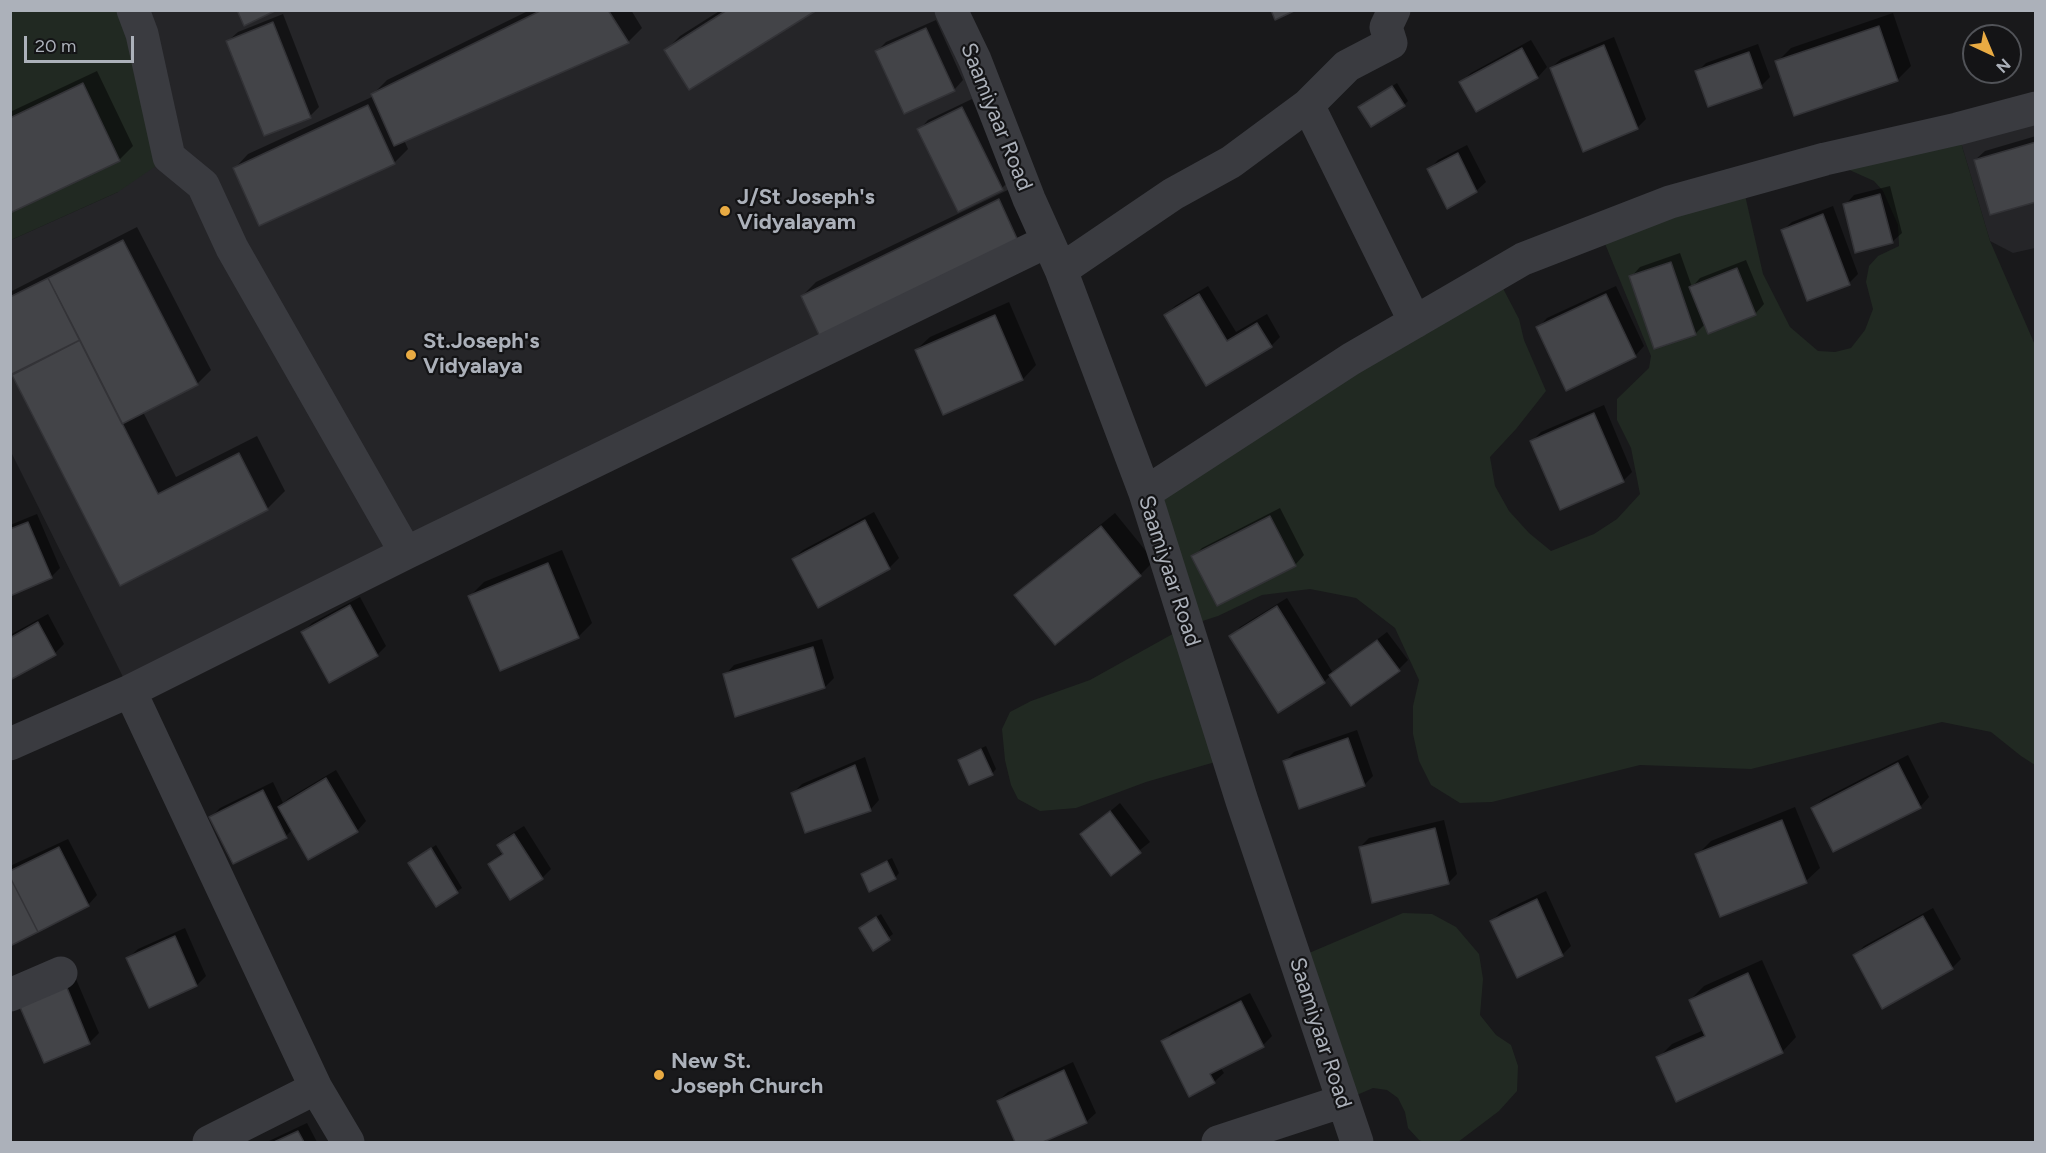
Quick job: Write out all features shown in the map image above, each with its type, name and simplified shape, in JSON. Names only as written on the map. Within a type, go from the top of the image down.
[{"type":"street","points":[[133,10],[142,34],[169,157],[203,185],[232,248],[406,553]]},
{"type":"street","name":"Saamiyaar Road","points":[[951,10],[975,60],[1029,199],[1055,255],[1145,493],[1242,801],[1357,1143]]},
{"type":"street","points":[[10,744],[130,692],[406,553],[1055,255],[1173,194],[1231,162],[1308,105],[1347,66],[1391,43],[1386,27],[1394,10]]},
{"type":"street","points":[[1308,105],[1415,322]]},
{"type":"street","points":[[1145,493],[1351,358],[1523,259],[1670,202],[1825,159],[1957,129],[2036,108]]},
{"type":"street","points":[[130,692],[316,1088],[348,1143]]},
{"type":"street","points":[[10,995],[61,973]]},
{"type":"street","points":[[209,1143],[316,1088]]},
{"type":"street","points":[[1218,1143],[1343,1101]]},
{"type":"shaded area","points":[[10,11],[133,11],[169,157],[118,192],[11,240]]},
{"type":"shaded area","name":"St.Joseph's Vidyalaya","points":[[133,11],[951,11],[1048,241],[130,691],[11,452],[11,240],[118,192]]},
{"type":"shaded area","points":[[2035,108],[2035,248],[2013,253],[1990,241],[1957,129]]},
{"type":"shaded area","points":[[1957,129],[1990,241],[2035,345],[2035,765],[1991,732],[1942,722],[1751,769],[1640,765],[1492,802],[1460,803],[1431,785],[1419,761],[1413,734],[1413,706],[1419,680],[1395,628],[1356,598],[1310,589],[1262,595],[1218,616],[1187,626],[1145,493],[1496,275],[1519,319],[1524,340],[1546,391],[1490,457],[1495,486],[1509,511],[1529,533],[1551,551],[1594,534],[1617,519],[1640,494],[1631,448],[1617,420],[1617,399],[1649,368],[1651,356],[1599,229],[1742,182],[1763,274],[1790,327],[1818,351],[1835,352],[1851,348],[1865,330],[1873,309],[1866,282],[1869,266],[1878,256],[1899,246],[1898,225],[1883,191],[1874,181],[1825,159]]},
{"type":"shaded area","points":[[1187,626],[1229,758],[1146,782],[1076,808],[1040,811],[1018,799],[1011,785],[1005,760],[1002,729],[1010,712],[1031,701],[1090,680]]},
{"type":"shaded area","points":[[1403,913],[1432,914],[1456,927],[1479,954],[1483,979],[1480,1015],[1496,1035],[1511,1045],[1518,1066],[1517,1091],[1499,1111],[1458,1142],[1419,1140],[1408,1128],[1405,1112],[1398,1098],[1387,1090],[1373,1088],[1343,1101],[1295,959]]},
{"type":"building","points":[[237,10],[277,10],[244,26]]},
{"type":"building","points":[[542,10],[608,10],[629,43],[394,146],[371,94]]},
{"type":"building","points":[[727,10],[817,10],[689,90],[664,50]]},
{"type":"building","points":[[1271,10],[1296,10],[1275,20]]},
{"type":"building","points":[[273,22],[311,118],[264,136],[226,41]]},
{"type":"building","points":[[1879,26],[1898,81],[1794,116],[1775,61]]},
{"type":"building","points":[[926,28],[955,91],[904,114],[875,51]]},
{"type":"building","points":[[1604,45],[1638,129],[1583,152],[1550,68]]},
{"type":"building","points":[[1522,48],[1538,78],[1476,112],[1459,82]]},
{"type":"building","points":[[1749,52],[1762,88],[1708,107],[1695,71]]},
{"type":"building","points":[[83,83],[120,161],[10,213],[10,118]]},
{"type":"building","points":[[1392,86],[1405,106],[1371,127],[1358,107]]},
{"type":"building","points":[[368,105],[395,164],[259,226],[233,168]]},
{"type":"building","points":[[962,107],[1003,190],[958,212],[917,129]]},
{"type":"building","points":[[2036,142],[2036,202],[1990,215],[1974,160]]},
{"type":"building","points":[[1458,153],[1477,192],[1447,209],[1427,169]]},
{"type":"building","points":[[1880,194],[1893,243],[1855,253],[1843,204]]},
{"type":"building","points":[[999,199],[1019,243],[821,339],[801,296]]},
{"type":"building","points":[[1823,214],[1850,285],[1807,301],[1781,230]]},
{"type":"building","points":[[123,240],[198,385],[122,424],[48,278]]},
{"type":"building","points":[[1671,262],[1696,335],[1654,349],[1629,276]]},
{"type":"building","points":[[1737,268],[1756,315],[1708,334],[1689,287]]},
{"type":"building","points":[[48,278],[80,340],[10,375],[10,297]]},
{"type":"building","points":[[1199,294],[1227,341],[1257,323],[1272,347],[1206,386],[1164,315]]},
{"type":"building","points":[[1606,294],[1636,357],[1566,391],[1536,327]]},
{"type":"building","points":[[995,315],[1023,380],[943,415],[915,350]]},
{"type":"building","points":[[80,340],[158,494],[239,453],[268,510],[120,586],[12,375]]},
{"type":"building","points":[[1594,413],[1624,482],[1560,510],[1530,441]]},
{"type":"building","points":[[1270,516],[1296,566],[1217,606],[1191,556]]},
{"type":"building","points":[[865,520],[890,569],[818,608],[792,559]]},
{"type":"building","points":[[28,522],[52,578],[10,596],[10,529]]},
{"type":"building","points":[[1101,526],[1141,576],[1055,645],[1014,595]]},
{"type":"building","points":[[548,563],[579,638],[500,671],[468,596]]},
{"type":"building","points":[[350,605],[378,656],[329,683],[301,632]]},
{"type":"building","points":[[1277,606],[1325,683],[1278,713],[1229,636]]},
{"type":"building","points":[[38,622],[56,655],[10,680],[10,638]]},
{"type":"building","points":[[1377,640],[1400,671],[1351,706],[1329,675]]},
{"type":"building","points":[[813,647],[825,688],[735,717],[723,674]]},
{"type":"building","points":[[1348,738],[1365,786],[1299,809],[1283,761]]},
{"type":"building","points":[[981,749],[993,775],[969,785],[958,760]]},
{"type":"building","points":[[1898,763],[1921,808],[1833,852],[1811,808]]},
{"type":"building","points":[[855,765],[871,811],[805,833],[791,793]]},
{"type":"building","points":[[326,778],[358,832],[308,860],[278,807]]},
{"type":"building","points":[[263,790],[287,838],[233,864],[209,817]]},
{"type":"building","points":[[1110,811],[1141,853],[1111,876],[1080,834]]},
{"type":"building","points":[[1782,820],[1807,883],[1720,917],[1695,854]]},
{"type":"building","points":[[1435,828],[1449,884],[1372,903],[1359,847]]},
{"type":"building","points":[[514,834],[543,879],[510,900],[488,864],[503,854],[497,845]]},
{"type":"building","points":[[59,847],[89,906],[38,932],[10,877],[10,871]]},
{"type":"building","points":[[431,848],[458,893],[436,907],[408,863]]},
{"type":"building","points":[[887,861],[896,879],[869,892],[861,874]]},
{"type":"building","points":[[10,877],[38,932],[10,946]]},
{"type":"building","points":[[1537,899],[1563,956],[1517,978],[1490,921]]},
{"type":"building","points":[[1923,916],[1953,969],[1882,1009],[1853,955]]},
{"type":"building","points":[[876,917],[890,940],[873,951],[859,928]]},
{"type":"building","points":[[175,936],[197,986],[149,1008],[126,958]]},
{"type":"building","points":[[61,973],[90,1044],[44,1063],[14,993]]},
{"type":"building","points":[[1748,973],[1783,1053],[1676,1102],[1656,1057],[1705,1036],[1689,1000]]},
{"type":"building","points":[[1241,1001],[1264,1047],[1210,1074],[1215,1083],[1189,1097],[1161,1041]]},
{"type":"building","points":[[1064,1070],[1087,1123],[1043,1142],[1015,1142],[997,1101]]},
{"type":"building","points":[[298,1131],[304,1142],[274,1142]]},
{"type":"place","name":"J/St Joseph's Vidyalayam","points":[[725,211]]},
{"type":"place","name":"St.Joseph's Vidyalaya","points":[[411,355]]},
{"type":"place","name":"New St. Joseph Church","points":[[659,1075]]}]
